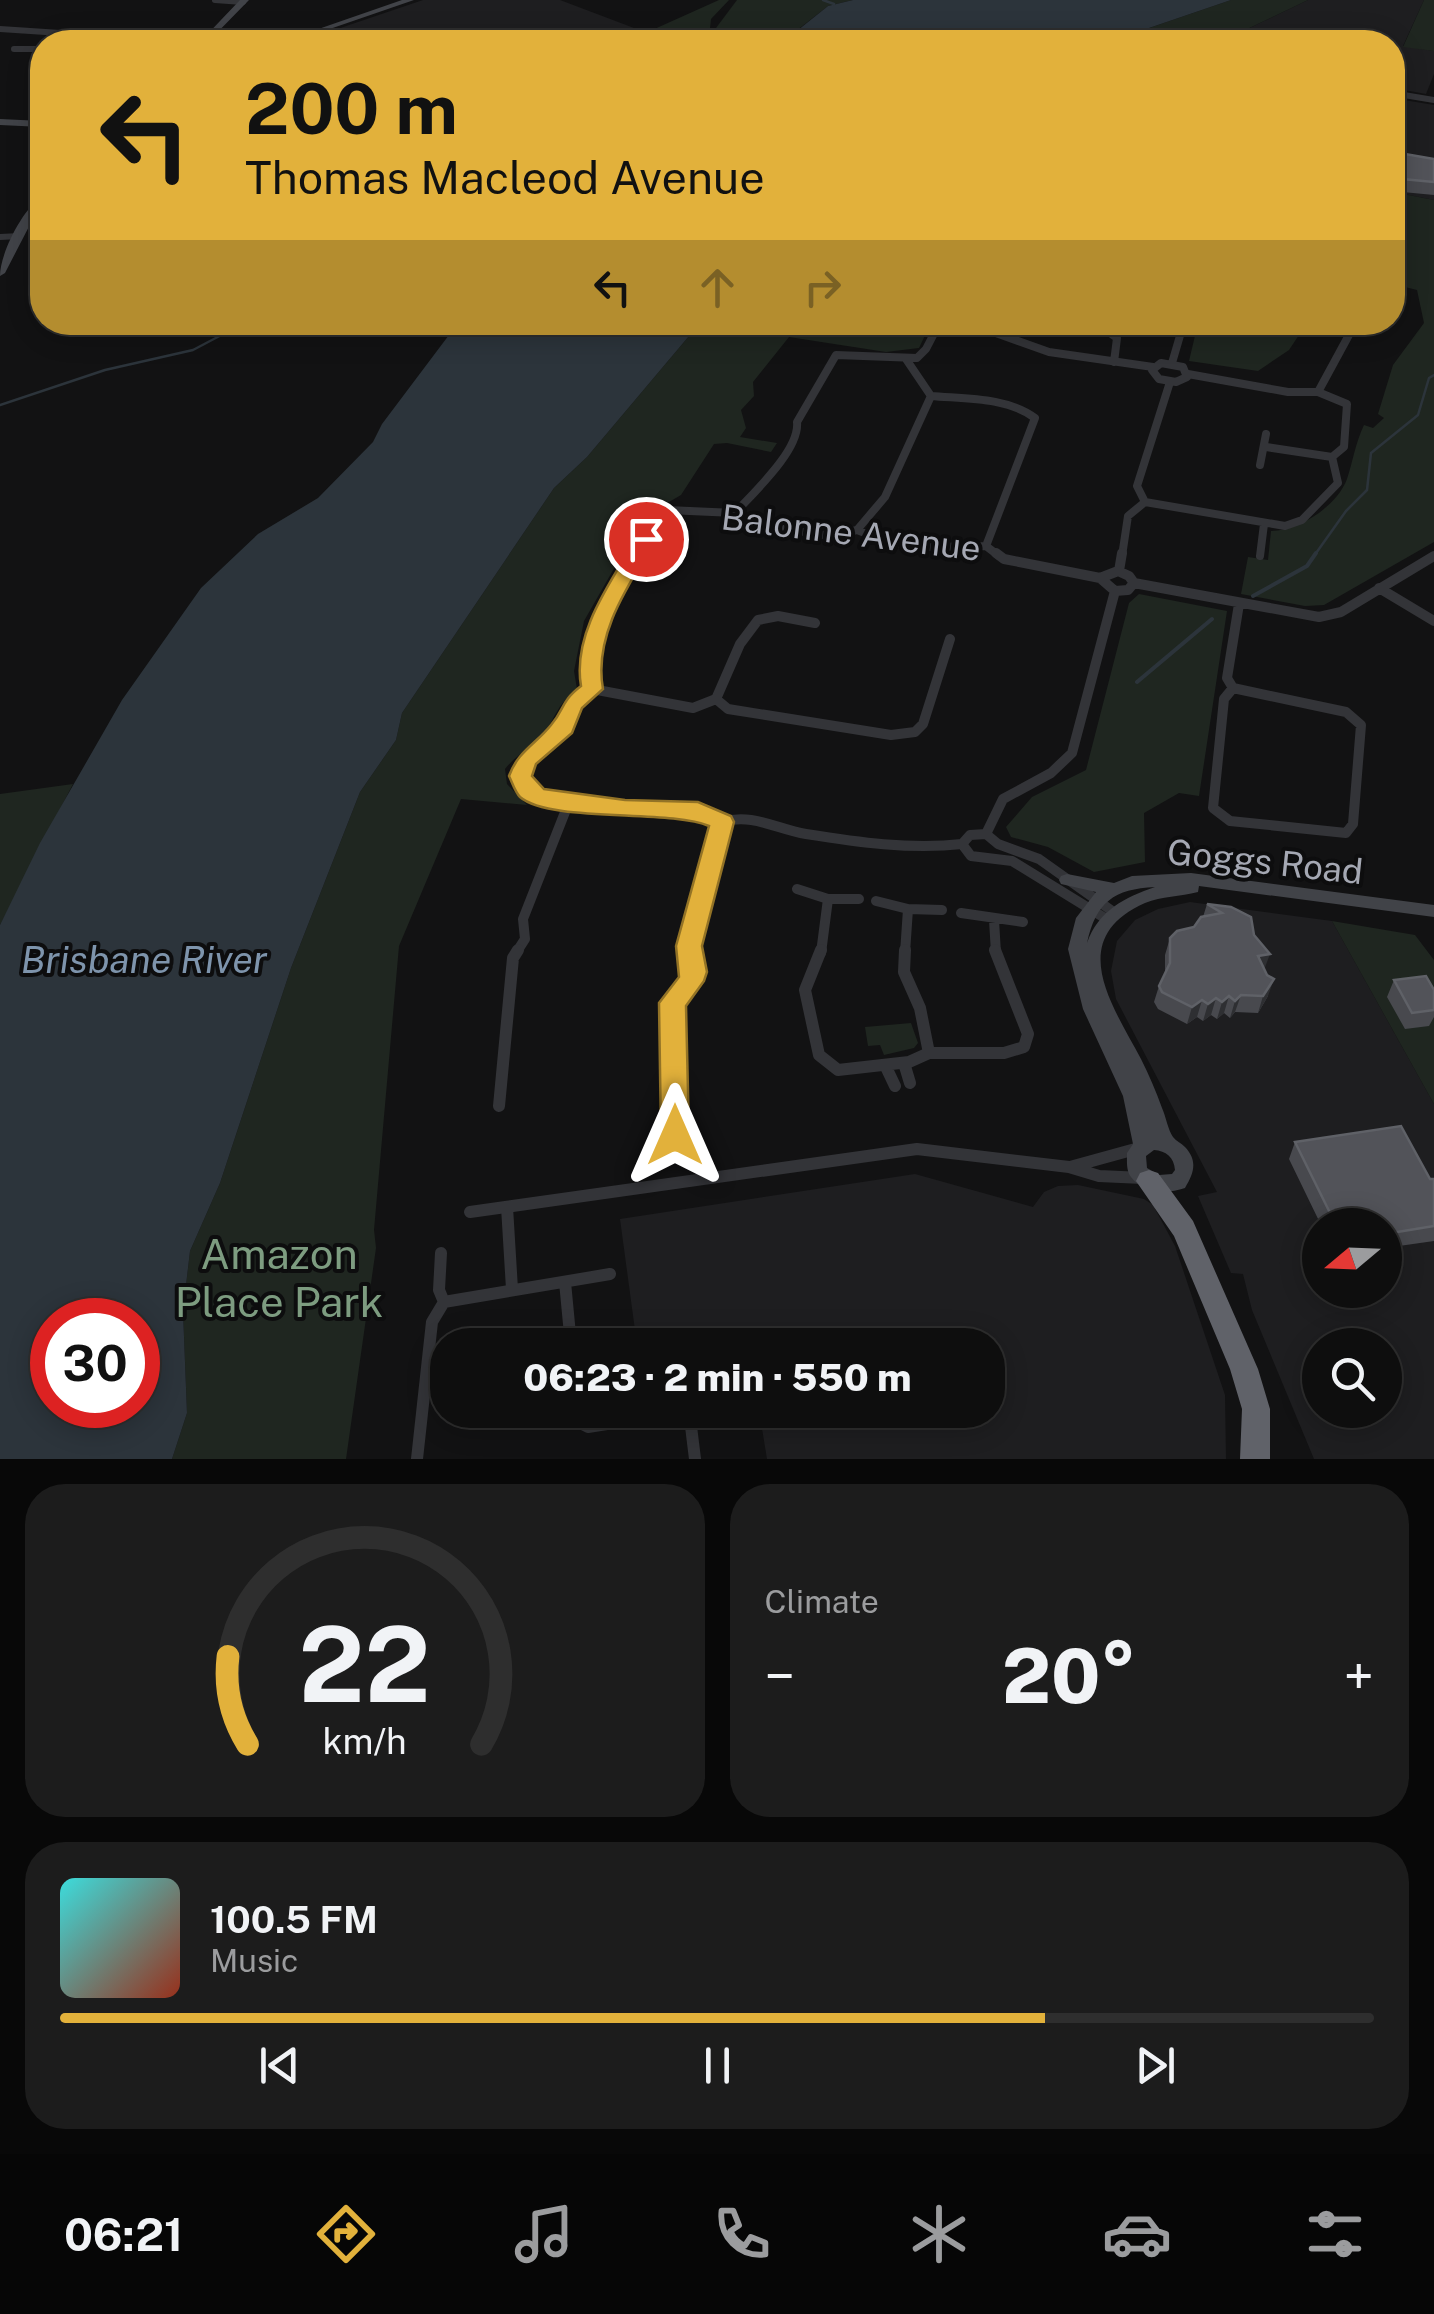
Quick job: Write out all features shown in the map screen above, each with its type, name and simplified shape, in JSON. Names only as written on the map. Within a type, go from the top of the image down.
[{"type":"highway","points":[[1146,1179],[1184,1228],[1244,1368],[1256,1408],[1255,1459]]},
{"type":"main road","points":[[321,30],[410,0]]},
{"type":"main road","points":[[216,30],[244,1]]},
{"type":"main road","points":[[0,122],[30,123]]},
{"type":"main road","points":[[0,273],[30,214]]},
{"type":"main road","name":"Goggs Road","points":[[1092,905],[1114,889],[1144,880],[1191,879],[1434,911]]},
{"type":"main road","points":[[1067,880],[1114,889]]},
{"type":"main road","name":"Goggs Road","points":[[1112,916],[1148,894],[1191,888],[1434,922]]},
{"type":"main road","points":[[1092,905],[1077,938],[1080,967],[1098,1026],[1132,1096],[1141,1147],[1134,1159],[1146,1179],[1172,1185],[1183,1177],[1183,1158],[1166,1144],[1137,1069],[1094,982],[1094,948],[1112,916]]},
{"type":"main road","points":[[1141,1147],[1166,1144]]},
{"type":"street","points":[[216,0],[244,1]]},
{"type":"street","points":[[0,29],[30,31]]},
{"type":"street","points":[[14,49],[30,49]]},
{"type":"street","points":[[1405,95],[1434,100]]},
{"type":"street","points":[[0,237],[20,236]]},
{"type":"street","points":[[737,509],[773,472],[798,433],[796,422],[836,356],[850,352],[906,360],[921,356],[933,335]]},
{"type":"street","points":[[1009,335],[1041,351],[1154,367],[1172,364],[1188,374],[1288,392],[1318,392],[1348,404],[1344,447],[1332,457],[1266,447]]},
{"type":"street","points":[[1113,335],[1117,338],[1114,362]]},
{"type":"street","points":[[1172,364],[1180,335]]},
{"type":"street","points":[[1318,392],[1349,335]]},
{"type":"street","points":[[906,360],[931,396],[1013,407],[1030,412],[1035,418],[986,546]]},
{"type":"street","points":[[1154,367],[1155,376],[1170,382],[1181,381],[1188,374]]},
{"type":"street","points":[[1145,502],[1137,486],[1170,382]]},
{"type":"street","points":[[857,530],[885,498],[931,396]]},
{"type":"street","points":[[1260,465],[1266,434]]},
{"type":"street","points":[[1119,571],[1128,516],[1145,502],[1285,526],[1302,520],[1338,483],[1332,457]]},
{"type":"street","name":"Balonne Avenue","points":[[592,689],[589,672],[603,612],[661,515],[677,509],[706,514],[737,509],[758,525],[830,536],[857,530],[873,539],[959,549],[986,546],[1004,559],[1100,578]]},
{"type":"street","points":[[1260,556],[1264,524]]},
{"type":"street","points":[[1134,584],[1128,590],[1115,590],[1104,586],[1100,578],[1109,571],[1119,571],[1128,574],[1134,584],[1303,616],[1329,616],[1434,556]]},
{"type":"street","points":[[1379,588],[1434,621]]},
{"type":"street","points":[[986,834],[996,810],[1010,792],[1060,768],[1072,753],[1115,590]]},
{"type":"street","points":[[1233,688],[1228,678],[1240,604]]},
{"type":"street","points":[[815,624],[777,616],[760,619],[750,628],[716,699],[693,708],[592,689],[572,704],[556,738],[526,760],[521,770],[522,782],[532,794],[569,802],[698,811],[722,822],[736,818],[761,820],[799,833],[840,839],[937,848],[962,844],[970,835],[986,834],[998,844],[1039,859],[1092,905]]},
{"type":"street","points":[[716,699],[728,709],[890,735],[915,732],[923,724],[950,640]]},
{"type":"street","points":[[1233,688],[1346,712],[1356,718],[1361,725],[1353,824],[1346,833],[1230,821],[1212,808],[1224,699],[1233,688]]},
{"type":"street","points":[[500,1106],[513,958],[524,939],[522,920],[569,802]]},
{"type":"street","points":[[675,1135],[672,1003],[694,972],[689,946],[722,822]]},
{"type":"street","points":[[962,844],[971,856],[992,857],[1036,872],[1112,916]]},
{"type":"street","points":[[992,857],[998,852],[998,844]]},
{"type":"street","points":[[797,889],[828,898],[859,899]]},
{"type":"street","points":[[828,898],[821,954],[805,990],[820,1055],[827,1065],[838,1070],[886,1067],[929,1053],[1004,1053],[1024,1046],[1028,1040],[994,947],[994,920]]},
{"type":"street","points":[[876,901],[908,909],[942,910]]},
{"type":"street","points":[[908,909],[904,972],[920,1008],[929,1053]]},
{"type":"street","points":[[961,912],[1023,922]]},
{"type":"street","points":[[904,1063],[910,1084]]},
{"type":"street","points":[[886,1067],[895,1086]]},
{"type":"street","points":[[1069,1167],[1122,1149],[1141,1147]]},
{"type":"street","points":[[470,1212],[917,1149],[1069,1167],[1098,1176],[1146,1179]]},
{"type":"street","points":[[507,1206],[512,1289]]},
{"type":"street","points":[[440,1253],[438,1290],[444,1302]]},
{"type":"street","points":[[417,1459],[432,1322],[444,1302],[610,1274]]},
{"type":"street","points":[[565,1282],[569,1328]]},
{"type":"street","points":[[691,1428],[694,1459]]},
{"type":"shaded area","points":[[423,0],[560,0],[634,28],[630,30],[334,30]]},
{"type":"shaded area","points":[[1308,0],[1424,0],[1405,42],[1405,30],[1245,30]]},
{"type":"shaded area","points":[[1405,46],[1434,51],[1434,74],[1426,94],[1405,90]]},
{"type":"shaded area","points":[[1405,100],[1434,105],[1434,200],[1405,194]]},
{"type":"shaded area","points":[[1190,902],[1332,921],[1434,1104],[1434,1459],[1314,1459],[1252,1310],[1243,1274],[1231,1273],[1198,1196],[1217,1192],[1116,999],[1111,971],[1117,941],[1135,920],[1158,909]]},
{"type":"shaded area","points":[[915,1174],[1033,1207],[1044,1192],[1058,1186],[1078,1185],[1144,1199],[1153,1205],[1175,1246],[1225,1395],[1226,1459],[767,1459],[762,1428],[1005,1428],[1005,1328],[635,1328],[620,1219]]},
{"type":"green space","points":[[719,0],[729,0],[711,19],[710,28],[716,28],[737,0],[853,0],[828,6],[797,30],[652,30]]},
{"type":"green space","points":[[1231,0],[1308,0],[1245,30],[1143,30]]},
{"type":"green space","points":[[1424,0],[1434,0],[1434,51],[1405,47]]},
{"type":"green space","points":[[1405,194],[1434,200],[1434,542],[1324,605],[1305,606],[1241,594],[1248,557],[1268,560],[1271,531],[1305,522],[1335,499],[1347,479],[1364,425],[1373,428],[1384,418],[1378,414],[1393,365],[1424,323],[1417,290],[1405,287]]},
{"type":"green space","name":"Amazon Place Park","points":[[690,335],[925,335],[919,348],[886,352],[789,337],[753,382],[754,396],[741,410],[746,428],[740,437],[777,443],[771,452],[714,444],[681,495],[645,516],[584,621],[574,671],[577,689],[542,735],[505,769],[507,784],[527,805],[461,799],[399,946],[374,1230],[376,1248],[346,1459],[172,1459],[187,1413],[183,1311],[190,1251],[220,1183],[291,968],[360,792],[396,740],[402,713],[554,488],[587,457]]},
{"type":"green space","points":[[1195,335],[1299,335],[1289,350],[1258,371],[1189,361]]},
{"type":"green space","points":[[1139,594],[1227,611],[1199,796],[1179,793],[1144,813],[1145,862],[1094,872],[1048,847],[1011,837],[1006,827],[1032,797],[1086,770],[1129,603]]},
{"type":"green space","points":[[73,784],[0,925],[0,794]]},
{"type":"green space","points":[[1332,921],[1415,935],[1434,960],[1434,1104]]},
{"type":"green space","points":[[911,1023],[918,1043],[914,1048],[884,1055],[880,1045],[868,1046],[865,1027]]},
{"type":"water","points":[[853,0],[1231,0],[1143,30],[798,30],[828,6]]},
{"type":"water","name":"Brisbane River","points":[[449,335],[690,335],[587,457],[554,488],[402,713],[396,740],[360,792],[291,968],[220,1183],[190,1251],[183,1311],[187,1413],[172,1459],[0,1459],[0,925],[40,843],[122,700],[201,588],[258,534],[318,498],[373,442],[382,424]]},
{"type":"building","points":[[1405,154],[1434,159],[1434,182],[1405,179]]},
{"type":"building","points":[[1207,904],[1231,907],[1251,917],[1254,935],[1270,954],[1258,956],[1267,975],[1274,979],[1263,996],[1241,995],[1235,1001],[1229,996],[1222,1002],[1216,998],[1208,1004],[1202,1000],[1192,1007],[1162,992],[1159,986],[1170,963],[1170,938],[1177,931],[1194,927],[1201,917],[1222,913]]},
{"type":"building","points":[[1426,976],[1434,990],[1434,1010],[1412,1013],[1394,980]]},
{"type":"building","points":[[1401,1126],[1430,1179],[1434,1179],[1434,1226],[1402,1231],[1402,1208],[1328,1208],[1295,1142]]},
{"type":"waterway","points":[[823,0],[834,4]]},
{"type":"waterway","points":[[0,405],[105,370],[193,350],[221,335]]},
{"type":"waterway","points":[[1314,556],[1346,511],[1367,490],[1371,453],[1418,415],[1429,378],[1434,375]]},
{"type":"waterway","points":[[1253,596],[1307,566],[1316,553]]},
{"type":"waterway","points":[[1137,682],[1212,619]]},
{"type":"route","points":[[646,539],[603,612],[589,672],[592,689],[572,704],[556,738],[526,760],[521,776],[528,790],[539,796],[625,809],[698,811],[722,822],[689,946],[694,972],[672,1003],[675,1135]]}]
